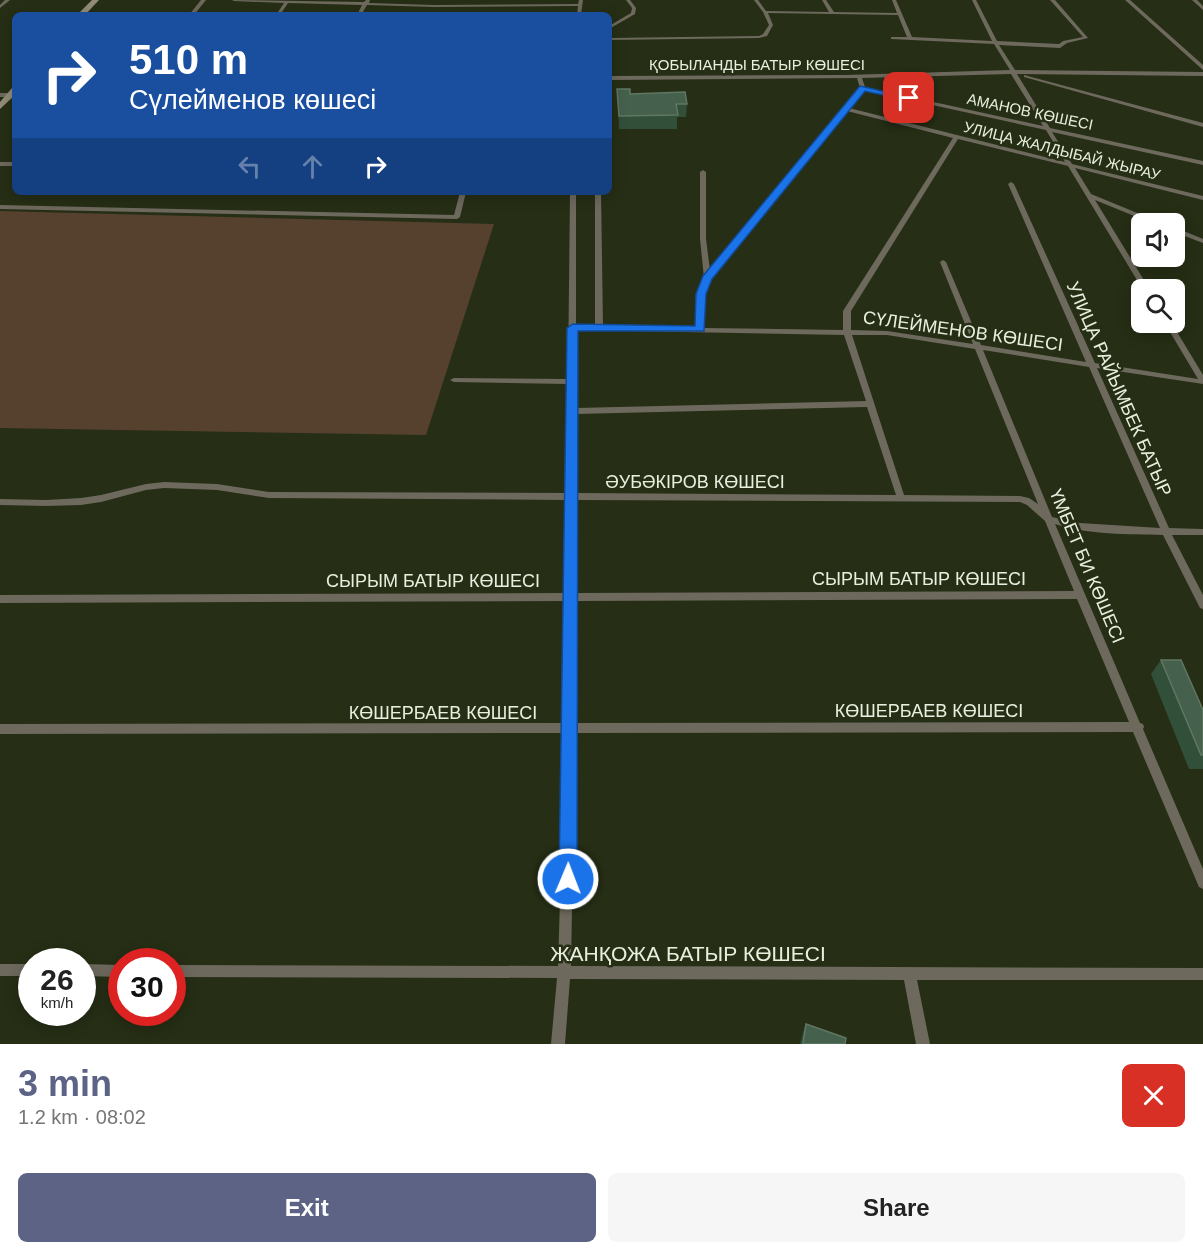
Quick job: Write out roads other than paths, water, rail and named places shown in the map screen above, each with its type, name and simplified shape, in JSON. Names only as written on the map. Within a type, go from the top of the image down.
[{"type":"street","points":[[0,8],[8,0]]},
{"type":"street","points":[[84,12],[96,0]]},
{"type":"street","points":[[194,12],[204,0]]},
{"type":"street","points":[[234,0],[435,3],[580,2]]},
{"type":"street","points":[[612,26],[633,15],[634,8],[628,0]]},
{"type":"street","points":[[612,39],[700,40],[765,36],[771,25],[756,0]]},
{"type":"street","points":[[824,0],[831,12]]},
{"type":"street","points":[[894,0],[910,39]]},
{"type":"street","points":[[974,0],[1012,72],[1140,279]]},
{"type":"street","points":[[892,38],[994,41],[1017,46],[1060,46],[1065,42],[1086,38],[1052,0]]},
{"type":"street","points":[[1126,0],[1203,68]]},
{"type":"street","points":[[1194,0],[1203,9]]},
{"type":"street","points":[[765,12],[900,14]]},
{"type":"street","points":[[1012,72],[1203,74]]},
{"type":"street","points":[[1012,72],[1203,125]]},
{"type":"street","name":"ҚОБЫЛАНДЫ БАТЫР КӨШЕСІ","points":[[612,78],[1012,72]]},
{"type":"street","points":[[700,329],[701,294],[707,279],[863,88],[859,76]]},
{"type":"street","name":"АМАНОВ КӨШЕСІ","points":[[863,88],[1203,163]]},
{"type":"street","points":[[0,107],[12,93]]},
{"type":"street","name":"УЛИЦА ЖАЛДЫБАЙ ЖЫРАУ","points":[[845,110],[1203,198]]},
{"type":"street","points":[[901,498],[847,331],[847,310],[855,293],[956,137]]},
{"type":"street","points":[[703,172],[703,239],[707,279]]},
{"type":"street","name":"УЛИЦА РАЙЫМБЕК БАТЫР","points":[[1011,184],[1166,531],[1203,605]]},
{"type":"street","points":[[0,207],[457,217],[462,195]]},
{"type":"street","points":[[558,1044],[564,974],[570,730],[573,195]]},
{"type":"street","points":[[598,195],[599,328]]},
{"type":"street","points":[[1090,196],[1133,213]]},
{"type":"street","points":[[1185,234],[1203,241]]},
{"type":"street","name":"ҮМБЕТ БИ КӨШЕСІ","points":[[943,262],[1048,519],[1139,727],[1203,883]]},
{"type":"street","name":"СҮЛЕЙМЕНОВ КӨШЕСІ","points":[[573,328],[887,333],[1203,381]]},
{"type":"street","points":[[1174,333],[1203,381]]},
{"type":"street","points":[[454,380],[572,382]]},
{"type":"street","points":[[572,411],[870,404]]},
{"type":"street","name":"ӘУБӘКІРОВ КӨШЕСІ","points":[[0,502],[54,503],[94,500],[134,490],[182,485],[229,488],[269,495],[1020,499],[1031,501],[1048,519]]},
{"type":"street","points":[[1048,519],[1082,525],[1203,532]]},
{"type":"street","name":"СЫРЫМ БАТЫР КӨШЕСІ","points":[[0,599],[1081,596]]},
{"type":"street","name":"КӨШЕРБАЕВ КӨШЕСІ","points":[[0,729],[570,730],[1139,727]]},
{"type":"street","points":[[0,970],[18,970]]},
{"type":"street","name":"ЖАНҚОЖА БАТЫР КӨШЕСІ","points":[[186,971],[564,974],[1203,974]]},
{"type":"street","points":[[909,974],[923,1044]]}]
